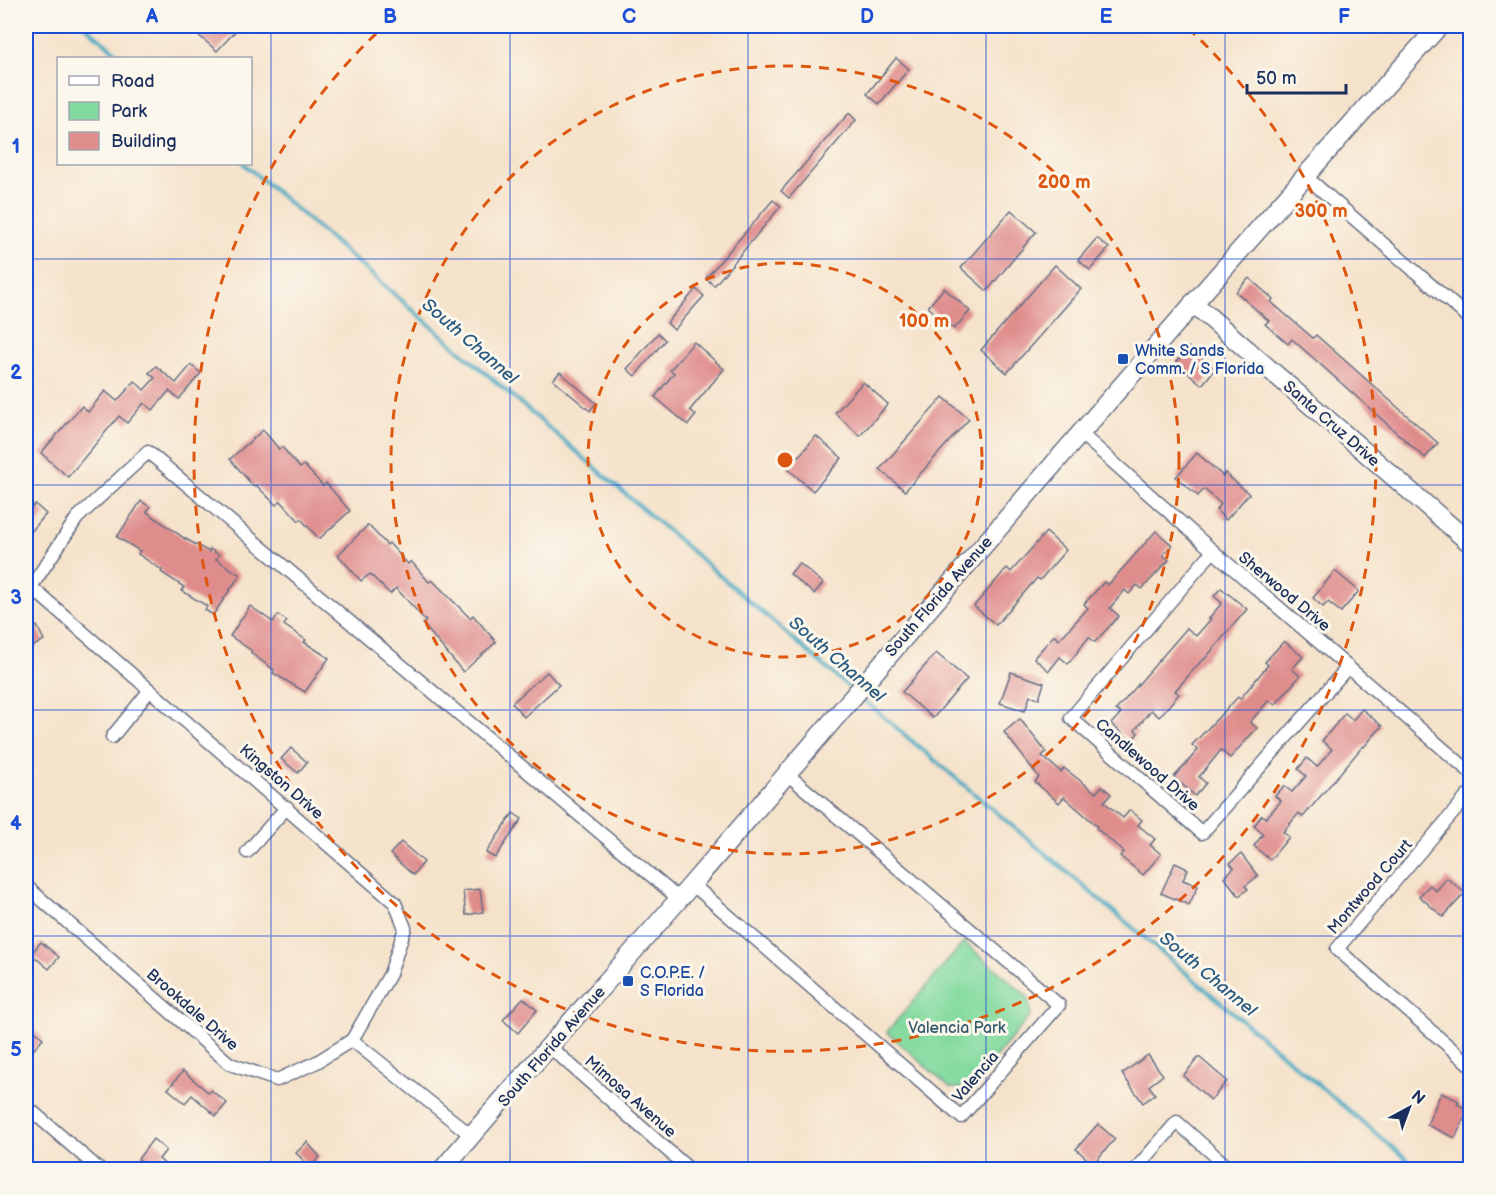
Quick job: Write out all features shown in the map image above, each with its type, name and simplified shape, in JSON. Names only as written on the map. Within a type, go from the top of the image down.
[{"type":"main road","name":"South Florida Avenue","points":[[448,1167],[472,1136],[692,884],[1079,432],[1438,26]]},
{"type":"main road","name":"Santa Cruz Drive","points":[[1193,303],[1470,543]]},
{"type":"street","points":[[1305,175],[1470,319]]},
{"type":"street","name":"Sherwood Drive","points":[[1079,432],[1212,551],[1470,772]]},
{"type":"street","points":[[28,589],[77,518],[148,452],[678,899]]},
{"type":"street","name":"Candlewood Drive","points":[[1212,551],[1071,718],[1202,833],[1348,667]]},
{"type":"street","name":"Kingston Drive","points":[[28,589],[287,807],[395,903],[405,928],[390,974],[352,1040]]},
{"type":"street","points":[[112,737],[150,690]]},
{"type":"street","name":"Valencia","points":[[692,884],[961,1117],[1059,1005],[786,772]]},
{"type":"street","name":"Montwood Court","points":[[1470,793],[1337,949],[1470,1063]]},
{"type":"street","points":[[247,852],[287,807]]},
{"type":"street","name":"Brookdale Drive","points":[[26,886],[230,1064],[277,1080],[317,1062],[352,1040]]},
{"type":"street","points":[[352,1040],[472,1136]]},
{"type":"street","name":"Mimosa Avenue","points":[[550,1047],[690,1170]]},
{"type":"street","points":[[26,1106],[100,1170]]},
{"type":"street","points":[[1135,1170],[1177,1122],[1231,1170]]},
{"type":"green space","name":"Valencia Park","points":[[964,942],[1028,997],[1031,1015],[970,1088],[950,1088],[887,1032]]},
{"type":"building","points":[[205,26],[240,26],[217,51],[197,34]]},
{"type":"building","points":[[896,58],[909,69],[879,104],[867,94]]},
{"type":"building","points":[[849,113],[856,120],[789,198],[781,191]]},
{"type":"building","points":[[773,200],[781,206],[714,286],[706,278]]},
{"type":"building","points":[[1011,210],[1036,232],[987,291],[961,268]]},
{"type":"building","points":[[1097,238],[1109,248],[1090,270],[1078,260]]},
{"type":"building","points":[[1055,265],[1081,289],[1007,373],[981,350]]},
{"type":"building","points":[[1249,278],[1273,299],[1271,302],[1313,338],[1316,335],[1438,443],[1425,458],[1292,339],[1288,344],[1265,324],[1269,321],[1236,292]]},
{"type":"building","points":[[944,288],[970,311],[954,329],[928,307]]},
{"type":"building","points":[[696,289],[704,296],[674,330],[667,323]]},
{"type":"building","points":[[658,333],[665,340],[635,376],[627,369]]},
{"type":"building","points":[[694,342],[724,369],[690,410],[696,415],[688,425],[655,397],[674,373],[670,370]]},
{"type":"building","points":[[1189,347],[1215,369],[1202,385],[1176,362]]},
{"type":"building","points":[[191,365],[201,373],[179,399],[169,391],[153,410],[144,403],[127,423],[119,416],[68,477],[41,453],[82,406],[88,412],[105,391],[117,401],[135,381],[144,390],[155,378],[149,373],[156,366],[176,383]]},
{"type":"building","points":[[560,372],[596,403],[590,411],[553,380]]},
{"type":"building","points":[[863,382],[888,404],[860,436],[835,413]]},
{"type":"building","points":[[943,397],[969,419],[905,491],[880,469]]},
{"type":"building","points":[[263,430],[300,468],[304,465],[323,486],[326,483],[350,511],[319,539],[281,501],[276,505],[256,485],[254,487],[230,459]]},
{"type":"building","points":[[816,436],[842,458],[813,491],[788,469]]},
{"type":"building","points":[[1197,453],[1223,476],[1225,473],[1249,494],[1226,520],[1216,510],[1221,504],[1204,489],[1198,496],[1176,477]]},
{"type":"building","points":[[141,501],[150,507],[147,512],[184,538],[219,555],[216,559],[240,575],[213,615],[205,610],[207,606],[182,591],[184,587],[138,554],[140,551],[117,537]]},
{"type":"building","points":[[35,504],[46,514],[26,538],[26,515]]},
{"type":"building","points":[[368,525],[408,564],[411,561],[429,582],[432,580],[470,618],[473,615],[496,642],[463,672],[423,624],[426,621],[396,588],[390,594],[370,574],[361,581],[338,555]]},
{"type":"building","points":[[1156,531],[1172,545],[1163,555],[1169,560],[1142,589],[1137,585],[1129,594],[1125,590],[1110,608],[1119,616],[1095,642],[1089,637],[1068,664],[1060,657],[1049,671],[1034,658],[1054,635],[1059,640],[1088,608],[1084,604],[1104,582],[1108,585]]},
{"type":"building","points":[[1046,532],[1066,550],[1040,580],[1037,578],[996,625],[974,606],[1007,568],[1011,572]]},
{"type":"building","points":[[799,563],[823,583],[814,594],[790,574]]},
{"type":"building","points":[[1335,571],[1359,591],[1341,612],[1328,602],[1323,607],[1313,598]]},
{"type":"building","points":[[1221,588],[1247,609],[1175,691],[1179,694],[1159,717],[1151,710],[1135,730],[1138,733],[1131,741],[1111,724],[1121,713],[1116,710],[1187,628],[1196,636],[1211,619],[1209,618],[1222,603],[1214,596]]},
{"type":"building","points":[[250,606],[273,622],[278,615],[287,621],[284,625],[306,640],[304,642],[329,658],[305,692],[273,673],[274,670],[251,653],[252,651],[230,636]]},
{"type":"building","points":[[37,626],[44,640],[26,651],[26,632]]},
{"type":"building","points":[[1284,641],[1303,657],[1292,669],[1300,676],[1275,705],[1269,700],[1250,722],[1257,728],[1230,758],[1221,750],[1199,777],[1206,783],[1195,796],[1174,777],[1198,750],[1192,745],[1238,697],[1240,699],[1268,665],[1265,662]]},
{"type":"building","points":[[936,653],[967,679],[933,718],[902,692]]},
{"type":"building","points":[[547,672],[559,685],[524,717],[512,703]]},
{"type":"building","points":[[1011,672],[1044,683],[1039,699],[1030,696],[1025,711],[1000,703]]},
{"type":"building","points":[[1362,709],[1382,726],[1303,817],[1299,813],[1283,832],[1289,837],[1270,860],[1254,846],[1263,834],[1254,826],[1262,815],[1266,818],[1281,801],[1275,796],[1284,786],[1292,792],[1306,776],[1298,769],[1307,758],[1317,767],[1332,749],[1322,741],[1345,713],[1353,720]]},
{"type":"building","points":[[1020,719],[1046,752],[1042,756],[1061,772],[1064,768],[1096,793],[1102,786],[1111,794],[1104,802],[1123,818],[1130,810],[1142,820],[1138,825],[1155,839],[1150,845],[1161,854],[1143,875],[1120,856],[1124,852],[1064,797],[1059,803],[1035,782],[1039,777],[1004,732]]},
{"type":"building","points":[[291,748],[307,762],[298,773],[281,759]]},
{"type":"building","points":[[513,813],[522,819],[495,858],[486,853]]},
{"type":"building","points":[[401,842],[424,862],[413,875],[390,854]]},
{"type":"building","points":[[1241,854],[1258,876],[1245,886],[1248,889],[1239,896],[1224,877],[1234,868],[1230,863]]},
{"type":"building","points":[[1175,863],[1188,869],[1183,880],[1198,886],[1189,905],[1161,893]]},
{"type":"building","points":[[1447,878],[1465,893],[1443,917],[1419,896],[1430,885],[1436,891]]},
{"type":"building","points":[[480,889],[483,912],[466,915],[463,891]]},
{"type":"building","points":[[41,942],[59,957],[49,969],[31,954]]},
{"type":"building","points":[[523,998],[537,1010],[518,1033],[503,1020]]},
{"type":"building","points":[[30,1027],[43,1038],[26,1059],[26,1032]]},
{"type":"building","points":[[1148,1055],[1163,1075],[1149,1086],[1155,1094],[1143,1103],[1122,1074]]},
{"type":"building","points":[[1199,1057],[1227,1081],[1211,1100],[1183,1076]]},
{"type":"building","points":[[183,1071],[209,1093],[211,1090],[227,1103],[216,1116],[192,1095],[185,1103],[168,1089]]},
{"type":"building","points":[[1441,1093],[1459,1101],[1457,1104],[1468,1110],[1455,1138],[1427,1125]]},
{"type":"building","points":[[1098,1124],[1115,1139],[1093,1164],[1076,1149]]},
{"type":"building","points":[[153,1139],[166,1150],[159,1159],[171,1170],[150,1170],[138,1159]]},
{"type":"building","points":[[307,1142],[320,1157],[310,1167],[296,1153]]},
{"type":"waterway","name":"South Channel","points":[[85,26],[122,57]]},
{"type":"waterway","name":"South Channel","points":[[245,165],[852,690]]},
{"type":"waterway","name":"South Channel","points":[[860,697],[1419,1170]]},
{"type":"place","name":"White Sands Comm. / S Florida","points":[[1123,359]]},
{"type":"place","name":"C.O.P.E. / S Florida","points":[[628,981]]}]
